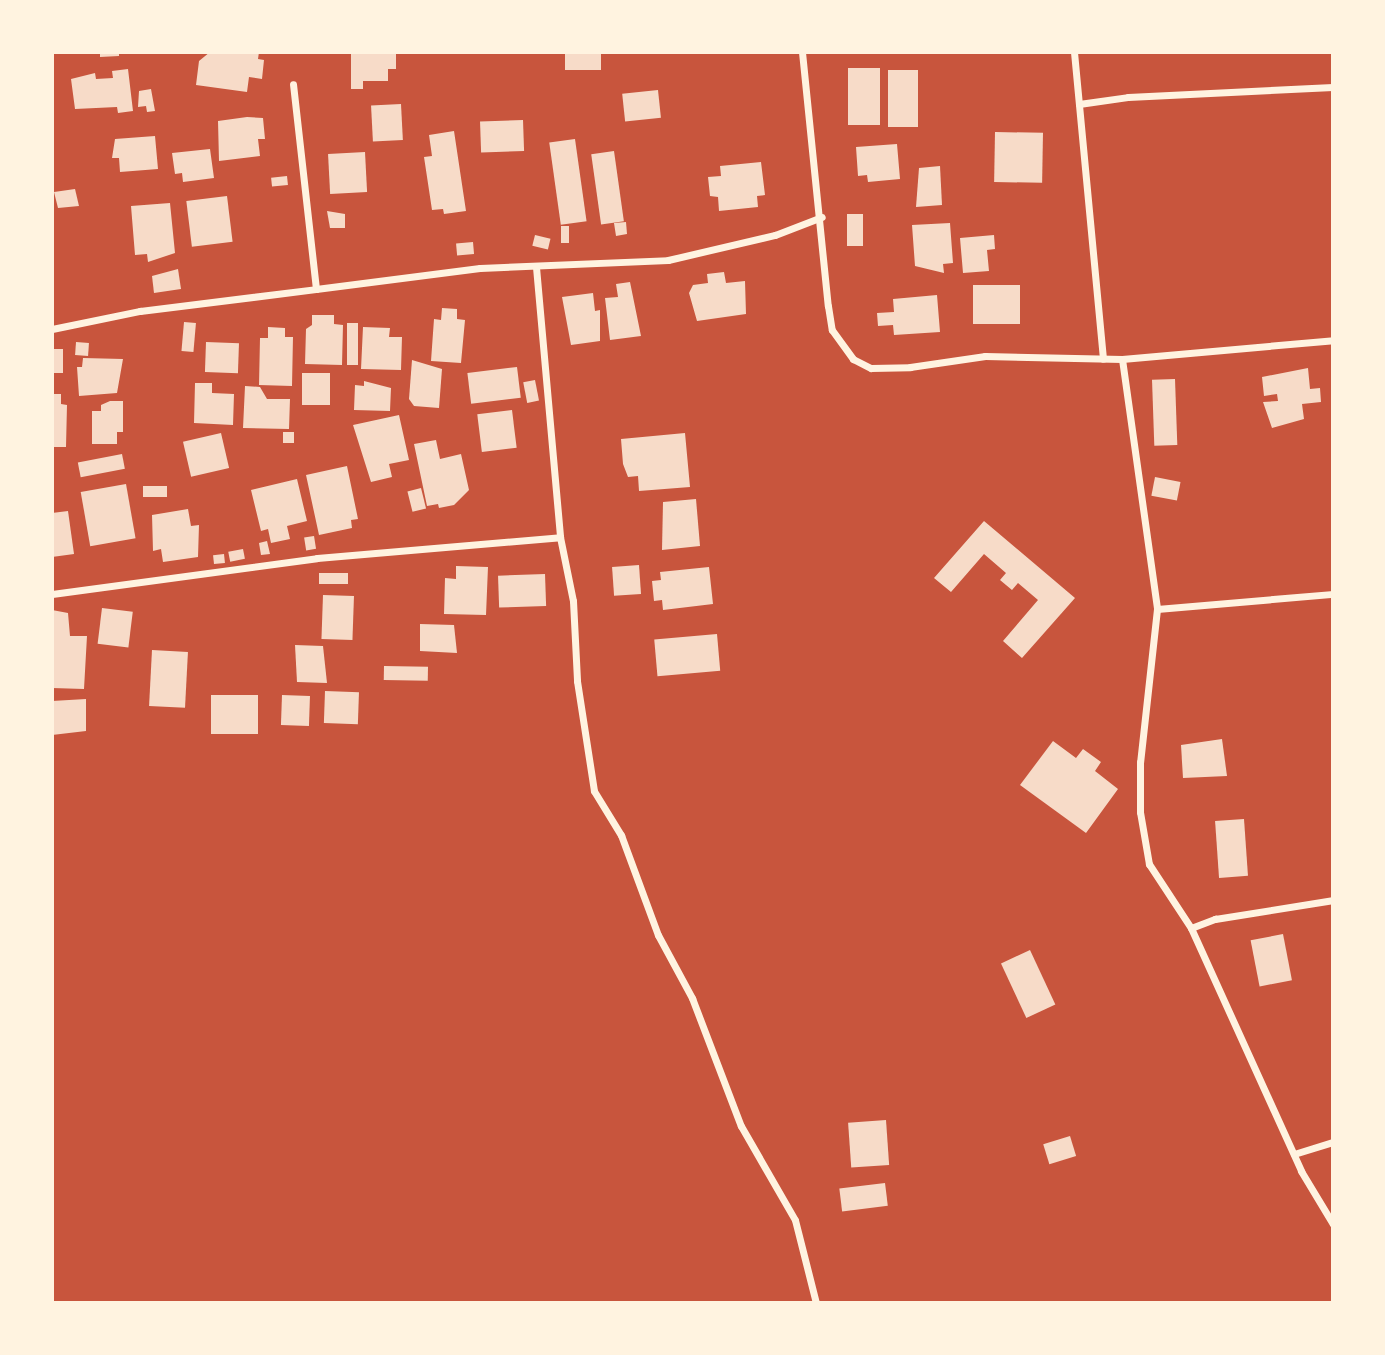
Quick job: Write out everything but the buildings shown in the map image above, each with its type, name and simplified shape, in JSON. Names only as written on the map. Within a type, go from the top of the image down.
[{"type":"street","points":[[802,52],[832,330],[842,350],[871,368],[985,356],[1122,359],[1333,340]]},
{"type":"street","points":[[1074,52],[1103,359]]},
{"type":"street","points":[[293,84],[316,289]]},
{"type":"street","points":[[1079,104],[1128,97],[1333,87]]},
{"type":"street","points":[[52,328],[140,311],[480,268],[668,260],[775,235],[822,217]]},
{"type":"street","points":[[536,267],[560,537],[573,601],[577,681],[594,791],[621,835],[658,935],[692,998],[741,1126],[795,1220],[816,1303]]},
{"type":"street","points":[[1122,359],[1157,609],[1140,762],[1140,812],[1149,864],[1191,928],[1294,1154],[1333,1224]]},
{"type":"street","points":[[52,594],[317,558],[560,537]]},
{"type":"street","points":[[1157,609],[1333,594]]},
{"type":"street","points":[[1191,928],[1215,919],[1333,900]]},
{"type":"street","points":[[1294,1154],[1333,1142]]}]
